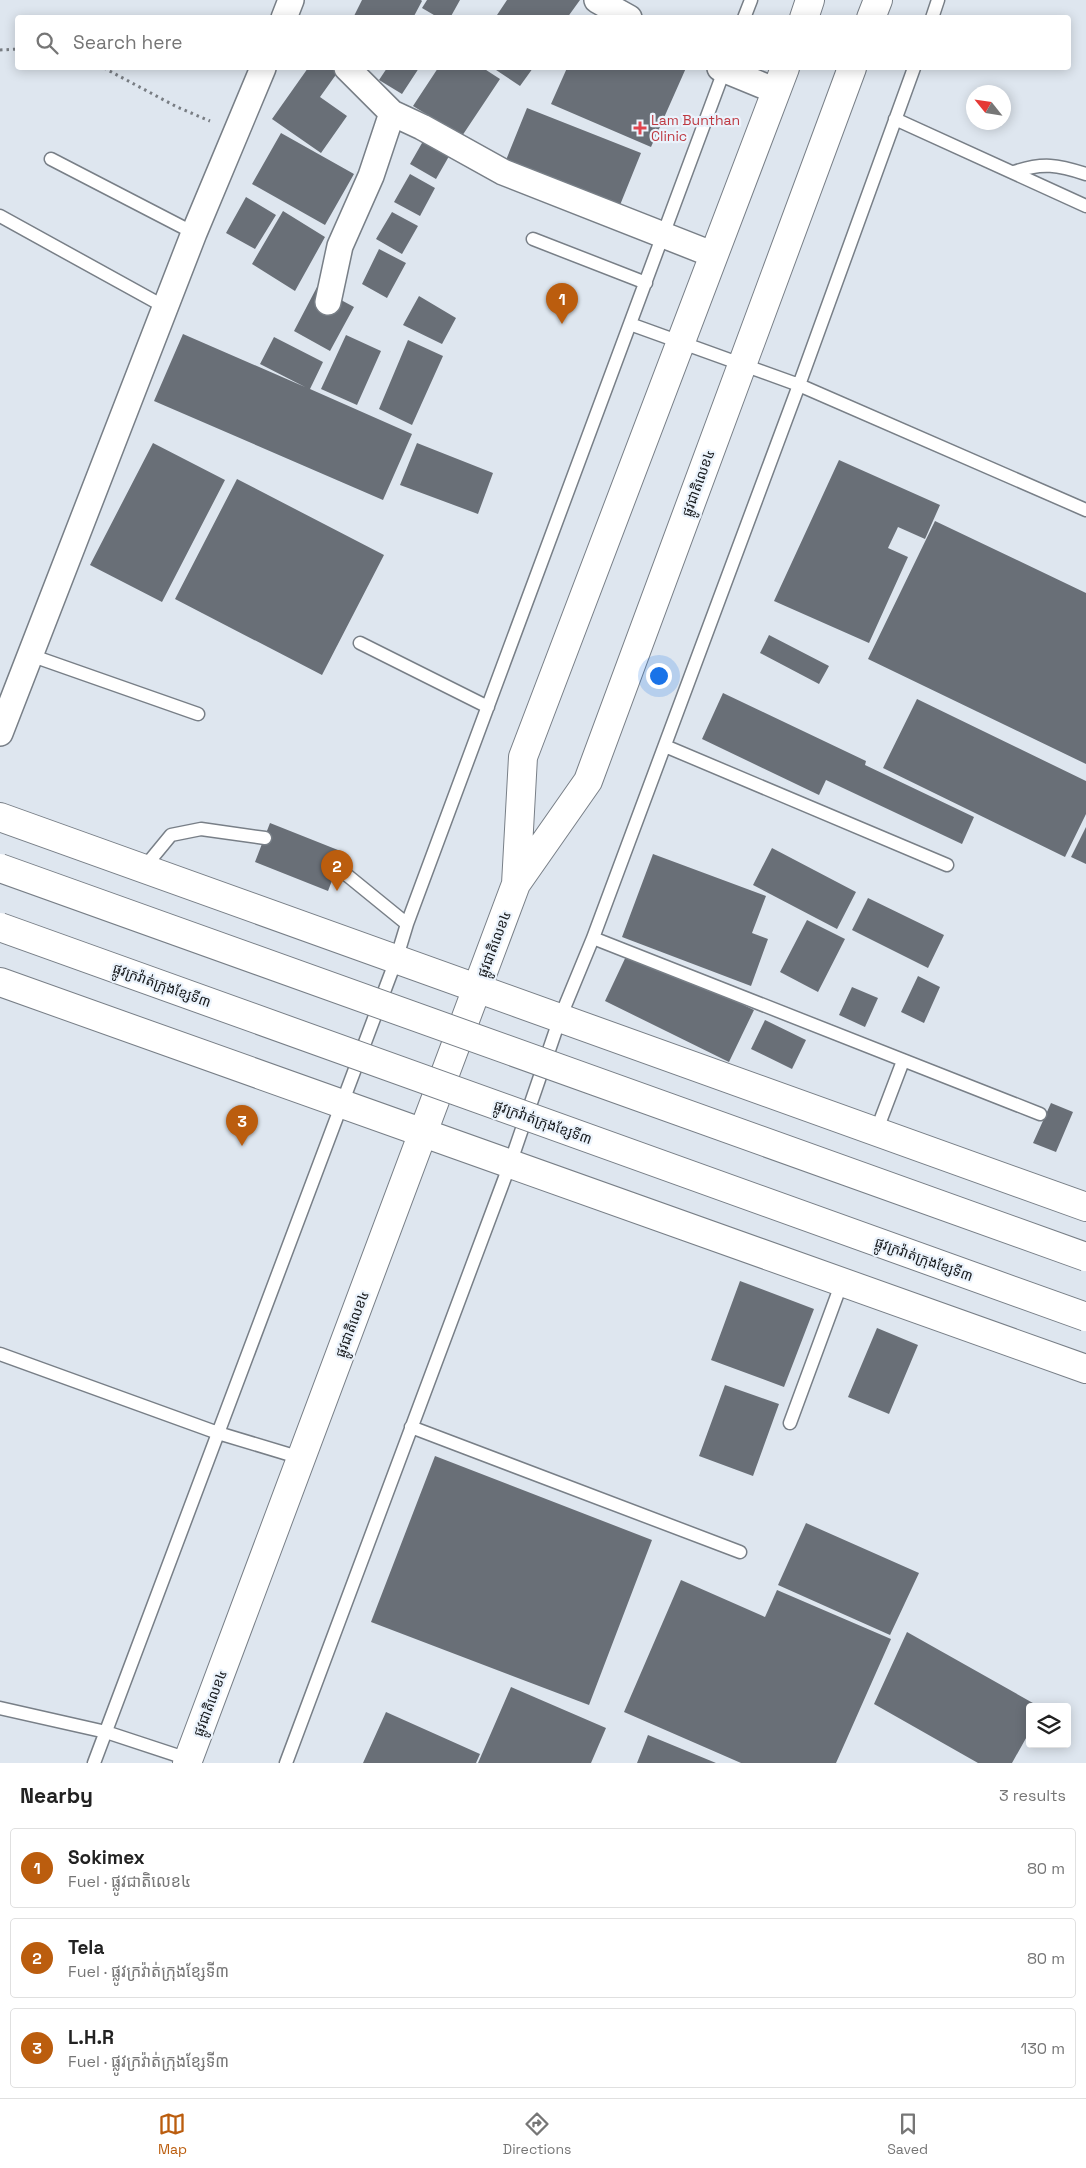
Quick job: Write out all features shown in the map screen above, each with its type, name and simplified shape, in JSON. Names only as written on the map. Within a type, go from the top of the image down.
[{"type":"main road","points":[[805,15],[810,0]]},
{"type":"main road","points":[[872,15],[878,0]]},
{"type":"main road","name":"ផ្លូវជាតិលេខ៤","points":[[188,1761],[516,884],[588,781],[851,70]]},
{"type":"main road","name":"ផ្លូវជាតិលេខ៤","points":[[516,884],[523,756],[780,79]]},
{"type":"main road","points":[[0,818],[1086,1207]]},
{"type":"main road","points":[[0,868],[1086,1257]]},
{"type":"main road","name":"ផ្លូវក្រវ៉ាត់ក្រុងខ្សែទី៣","points":[[0,927],[1086,1317]]},
{"type":"main road","points":[[0,982],[1086,1369]]},
{"type":"street","points":[[597,0],[624,15]]},
{"type":"street","points":[[0,733],[194,232],[262,70]]},
{"type":"street","points":[[348,70],[392,113],[422,127],[503,172],[714,255]]},
{"type":"street","points":[[733,70],[780,79]]},
{"type":"street","points":[[328,302],[340,246],[371,176],[392,113]]},
{"type":"lane","points":[[745,15],[750,0]]},
{"type":"lane","points":[[933,15],[938,0]]},
{"type":"lane","points":[[94,1763],[396,960],[407,924],[664,235],[722,70]]},
{"type":"lane","points":[[286,1763],[510,1164],[560,1018],[593,938],[799,385],[913,70]]},
{"type":"lane","points":[[895,119],[1086,206]]},
{"type":"lane","points":[[51,158],[194,232]]},
{"type":"lane","points":[[1014,172],[1032,165],[1058,165],[1086,174]]},
{"type":"lane","points":[[0,216],[165,307]]},
{"type":"lane","points":[[533,239],[646,283]]},
{"type":"lane","points":[[630,324],[799,385],[1086,510]]},
{"type":"lane","points":[[360,643],[488,707]]},
{"type":"lane","points":[[30,655],[198,714]]},
{"type":"lane","points":[[665,746],[946,866]]},
{"type":"lane","points":[[143,869],[172,835],[200,829],[265,838]]},
{"type":"lane","points":[[337,867],[407,924]]},
{"type":"lane","points":[[593,938],[1040,1114]]},
{"type":"lane","points":[[876,1132],[903,1061]]},
{"type":"lane","points":[[790,1423],[842,1282]]},
{"type":"lane","points":[[0,1354],[218,1432],[301,1458]]},
{"type":"lane","points":[[411,1427],[740,1552]]},
{"type":"lane","points":[[0,1708],[106,1732],[188,1761]]},
{"type":"path","points":[[0,50],[15,49]]},
{"type":"path","points":[[108,70],[177,107],[236,132]]},
{"type":"building","points":[[362,0],[422,1],[415,15],[354,15]]},
{"type":"building","points":[[427,0],[460,0],[452,15],[434,15],[422,8]]},
{"type":"building","points":[[507,0],[580,0],[569,15],[497,15]]},
{"type":"building","points":[[307,70],[339,70],[320,97],[347,116],[321,153],[272,119]]},
{"type":"building","points":[[386,70],[418,70],[402,94],[379,80]]},
{"type":"building","points":[[437,70],[486,70],[500,79],[462,136],[413,106]]},
{"type":"building","points":[[496,70],[532,70],[520,86]]},
{"type":"building","points":[[566,70],[685,70],[651,147],[551,104]]},
{"type":"building","points":[[527,108],[641,153],[618,210],[504,165]]},
{"type":"building","points":[[281,133],[354,174],[325,225],[252,184]]},
{"type":"building","points":[[426,136],[452,151],[436,179],[410,164]]},
{"type":"building","points":[[410,174],[435,188],[420,216],[394,202]]},
{"type":"building","points":[[246,197],[276,215],[255,249],[226,233]]},
{"type":"building","points":[[283,211],[325,237],[295,291],[252,264]]},
{"type":"building","points":[[392,212],[418,226],[402,254],[376,239]]},
{"type":"building","points":[[379,249],[406,263],[387,298],[362,284]]},
{"type":"building","points":[[317,287],[354,307],[330,351],[294,331]]},
{"type":"building","points":[[419,296],[456,318],[442,344],[403,325]]},
{"type":"building","points":[[183,334],[305,387],[260,364],[274,337],[323,362],[310,389],[412,434],[383,500],[154,401]]},
{"type":"building","points":[[346,335],[381,351],[357,405],[321,389]]},
{"type":"building","points":[[408,340],[443,356],[412,425],[379,409]]},
{"type":"building","points":[[153,443],[225,480],[162,602],[90,565]]},
{"type":"building","points":[[417,443],[493,473],[478,514],[400,485]]},
{"type":"building","points":[[839,460],[940,505],[925,539],[898,527],[888,548],[908,557],[869,643],[774,601]]},
{"type":"building","points":[[237,479],[384,555],[322,675],[175,599]]},
{"type":"building","points":[[935,521],[1086,593],[1086,764],[868,659]]},
{"type":"building","points":[[769,635],[829,666],[819,684],[760,653]]},
{"type":"building","points":[[723,693],[866,761],[865,765],[974,817],[962,844],[826,780],[819,795],[702,739]]},
{"type":"building","points":[[917,699],[1086,781],[1086,814],[1065,857],[883,768]]},
{"type":"building","points":[[270,823],[343,852],[328,891],[255,862]]},
{"type":"building","points":[[1086,827],[1086,864],[1071,857]]},
{"type":"building","points":[[772,848],[856,892],[837,929],[753,885]]},
{"type":"building","points":[[653,854],[766,896],[752,933],[768,939],[751,986],[622,937]]},
{"type":"building","points":[[868,898],[944,935],[928,968],[852,930]]},
{"type":"building","points":[[807,920],[845,939],[818,992],[780,972]]},
{"type":"building","points":[[629,950],[754,1010],[729,1062],[605,1001]]},
{"type":"building","points":[[918,976],[940,987],[924,1023],[901,1012]]},
{"type":"building","points":[[852,987],[878,998],[865,1027],[839,1015]]},
{"type":"building","points":[[765,1020],[806,1040],[792,1069],[751,1049]]},
{"type":"building","points":[[1051,1103],[1073,1112],[1056,1152],[1033,1143]]},
{"type":"building","points":[[740,1281],[814,1309],[784,1387],[711,1360]]},
{"type":"building","points":[[877,1328],[918,1345],[889,1414],[848,1397]]},
{"type":"building","points":[[725,1385],[779,1404],[753,1476],[699,1456]]},
{"type":"building","points":[[435,1456],[652,1540],[589,1705],[371,1622]]},
{"type":"building","points":[[806,1523],[919,1573],[890,1635],[778,1585]]},
{"type":"building","points":[[681,1580],[765,1617],[777,1590],[891,1639],[836,1763],[741,1763],[624,1712]]},
{"type":"building","points":[[907,1632],[1033,1703],[1026,1703],[1026,1738],[1012,1763],[978,1763],[874,1704]]},
{"type":"building","points":[[511,1687],[606,1728],[591,1763],[478,1763]]},
{"type":"building","points":[[386,1712],[480,1754],[476,1763],[363,1763]]},
{"type":"building","points":[[648,1735],[716,1763],[637,1763]]},
{"type":"place","name":"Lam Bunthan Clinic","points":[[640,128]]},
{"type":"place","name":"Sokimex","points":[[562,324]]},
{"type":"place","name":"Tela","points":[[337,891]]},
{"type":"place","name":"L.H.R","points":[[242,1146]]}]
